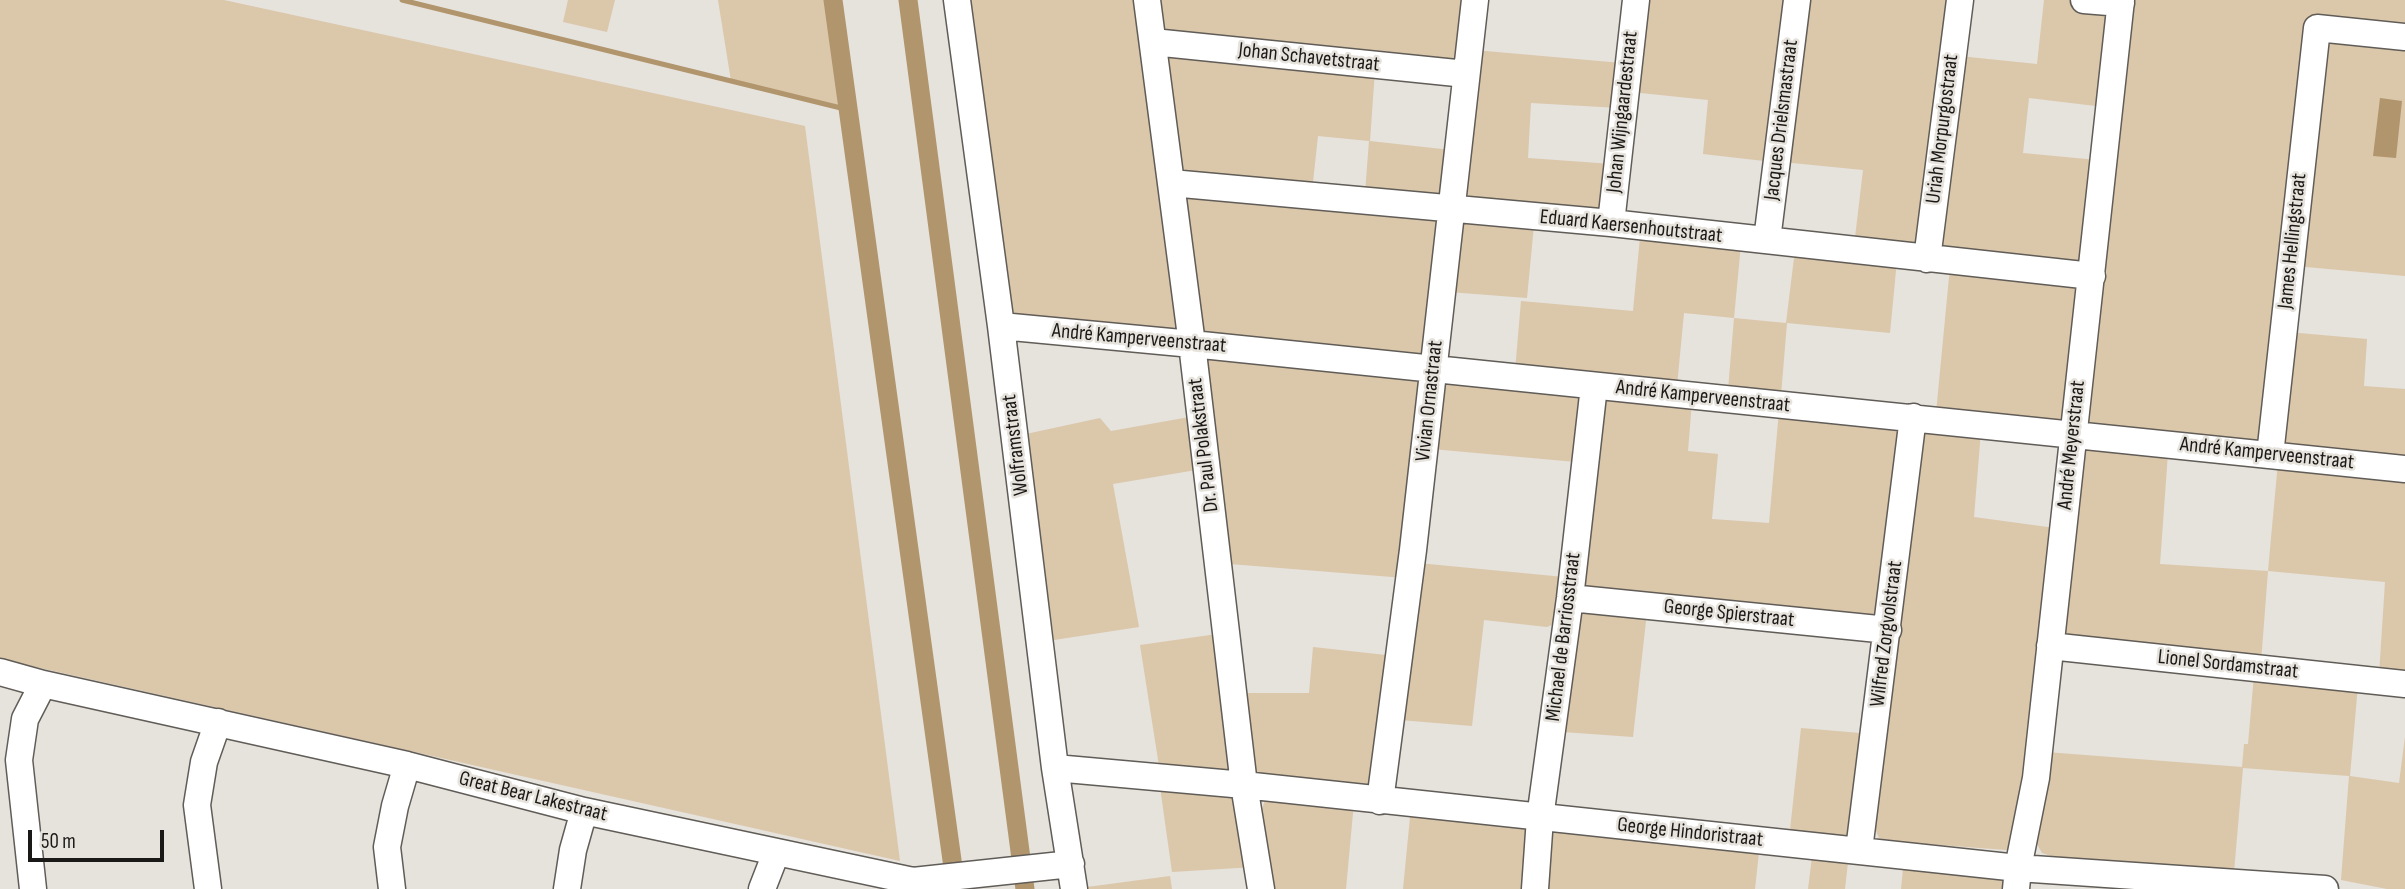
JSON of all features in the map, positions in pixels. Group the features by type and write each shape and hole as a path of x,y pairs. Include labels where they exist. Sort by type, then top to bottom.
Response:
{"street":[{"name":"Wolframstraat","path":"957,0 1001,327 1067,873"},
{"name":"Dr. Paul Polakstraat","path":"1147,0 1192,344 1244,785 1261,889"},
{"name":"Vivian Ornastraat","path":"1380,801 1413,550 1475,0"},
{"name":"Johan Wijngaardestraat","path":"1611,223 1636,0"},
{"name":"Jacques Drielsmastraat","path":"1767,240 1797,0"},
{"name":"Uriah Morpurgostraat","path":"1927,259 1960,0"},
{"path":"2084,0 2121,1"},
{"name":"André Meyerstraat","path":"2017,878 2036,778 2121,1"},
{"name":"James Hellingstraat","path":"2270,455 2317,27 2405,37"},
{"name":"Johan Schavetstraat","path":"1153,42 1466,74"},
{"name":"Eduard Kaersenhoutstraat","path":"1171,183 1451,211 1611,223 2092,276"},
{"name":"André Kamperveenstraat","path":"1001,327 2073,433 2405,469"},
{"name":"Michael de Barriosstraat","path":"1535,889 1540,818 1570,598 1594,386"},
{"name":"Wilfred Zorgvolstraat","path":"1859,850 1913,417"},
{"name":"George Spierstraat","path":"1570,598 1888,630"},
{"name":"Lionel Sordamstraat","path":"2050,646 2405,684"},
{"name":"Great Bear Lakestraat","path":"0,672 43,684 407,765 584,811 922,883 1067,873"},
{"path":"33,889 19,760 25,719 43,684"},
{"path":"208,889 197,806 204,762 218,722"},
{"path":"392,889 387,847 407,765"},
{"name":"George Hindoristraat","path":"1055,768 1244,785 1859,850 2017,878 2325,889"},
{"path":"567,889 573,850 584,811"},
{"path":"762,889 776,853"}],"shaded area":[{"path":"0,0 224,0 805,126 900,861 0,659"},
{"path":"568,0 615,0 607,32 563,22"},
{"path":"718,0 833,0 849,110 731,81"},
{"path":"966,0 1142,0 1180,322 1171,330 1013,317 1007,304"},
{"path":"1151,0 1468,0 1462,54 1448,67 1165,39"},
{"path":"1640,0 1791,0 1773,162 1703,154 1708,100 1631,92"},
{"path":"1801,0 1949,0 1920,249 1854,246 1863,170 1782,162"},
{"path":"2044,0 2115,0 2104,107 2029,98 2023,153 2097,160 2080,261 2070,266 1945,252 1940,245 1959,56 2037,64"},
{"path":"2128,0 2405,0 2405,33 2314,24 2266,447 2083,423"},
{"path":"2320,32 2405,41 2405,276 2295,266"},
{"path":"1474,50 1622,63 1619,108 1531,103 1528,158 1612,164 1608,211 1459,200"},
{"path":"1172,51 1375,70 1370,141 1451,150 1440,198 1365,193 1369,141 1318,136 1312,191 1180,173 1165,57"},
{"path":"2380,98 2402,101 2396,158 2373,156"},
{"path":"1192,194 1441,216 1430,362 1199,332 1184,200"},
{"path":"1464,222 1534,225 1527,298 1449,292 1457,228"},
{"path":"1640,237 1741,244 1734,318 1684,313 1677,386 1515,371 1521,301 1633,311"},
{"path":"1795,250 1897,260 1890,333 1787,323 1781,395 1728,390 1734,318 1786,323"},
{"path":"1950,267 2078,285 2065,418 2059,423 1936,413"},
{"path":"2288,332 2367,339 2364,386 2405,389 2405,461 2275,448"},
{"path":"1210,357 1423,380 1405,578 1230,564 1203,362"},
{"path":"1448,382 1576,391 1582,401 1576,462 1432,449 1442,386"},
{"path":"1609,397 1692,401 1688,451 1718,454 1712,519 1769,523 1779,411 1891,422 1903,433 1876,621 1585,592 1578,574 1602,402"},
{"path":"1195,416 1202,469 1113,484 1139,627 1054,640 1026,434 1100,418 1111,431"},
{"path":"1928,427 1981,431 1974,517 2055,528 2016,846 2006,850 1887,841 1879,838 1873,819 1920,434"},
{"path":"2088,444 2168,453 2160,564 2268,571 2261,662 2059,637 2076,461"},
{"path":"2278,462 2405,474 2405,677 2379,675 2385,582 2268,571"},
{"path":"1418,563 1564,577 1560,621 1547,627 1484,620 1472,726 1400,720"},
{"path":"1588,609 1647,612 1633,737 1563,732 1579,615"},
{"path":"1224,633 1233,772 1159,766 1140,645"},
{"path":"1313,647 1395,656 1376,785 1364,787 1262,776 1254,772 1244,693 1309,693"},
{"path":"2254,675 2358,685 2350,776 2399,783 2405,737 2405,889 2387,889 2341,880 2349,776 2243,768 2234,872 2063,860 2042,853 2037,844 2036,833 2046,752 2242,767 2244,744 2248,744"},
{"path":"1801,728 1872,734 1856,833 1846,836 1790,830"},
{"path":"1161,783 1236,788 1254,867 1172,872"},
{"path":"1265,799 1354,802 1346,889 1271,889 1261,814"},
{"path":"1411,807 1529,823 1532,889 1403,889"},
{"path":"1555,831 1760,843 1755,889 1543,889 1549,840"},
{"path":"1813,849 1849,853 1845,889 1808,889"},
{"path":"1904,859 1995,866 2016,889 1901,889"},
{"path":"1170,876 1172,889 1087,889 1087,887"}],"waterway":[{"path":"402,0 849,110"},
{"path":"833,0 956,889"},
{"path":"908,0 1025,889"}]}
